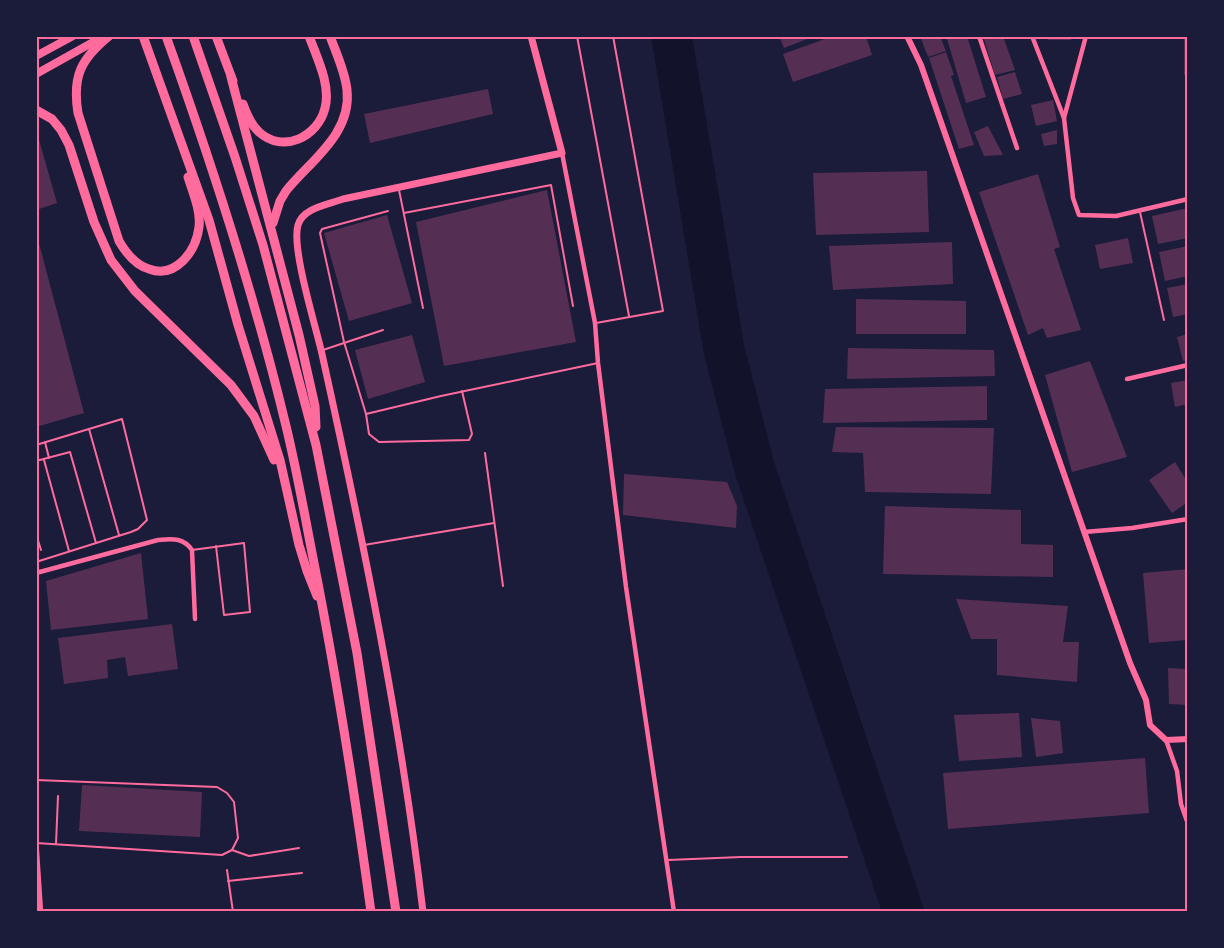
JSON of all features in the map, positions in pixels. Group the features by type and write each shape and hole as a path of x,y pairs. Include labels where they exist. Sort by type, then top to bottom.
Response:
{"highway":[{"path":"109,36 84,61 78,74 75,92 78,113 118,241 126,254 150,270 163,271 182,262 195,247 198,236 199,213 183,148"},
{"path":"143,36 209,220 238,325 280,460 306,571 323,609"},
{"path":"166,36 214,175 258,318 286,426 342,713 371,912"},
{"path":"193,36 263,245 316,445 357,653 396,912"},
{"path":"216,36 231,77 253,125 261,134 275,141 289,142 302,138 312,131 320,120 326,99 323,75 309,36"},
{"path":"273,229 275,214 286,191 334,138 345,113 347,90 330,36"},
{"path":"231,77 273,229 309,378 315,406 316,445"},
{"path":"36,110 52,119 65,137 101,239 123,277 152,309 231,385 254,416 272,455 291,512"}],"main road":[{"path":"36,56 73,36"},
{"path":"36,74 104,36"},
{"path":"423,912 385,650 364,545 299,257 297,227 308,212 343,199 562,153 531,36"}],"street":[{"path":"907,36 925,76 1130,663 1146,700 1150,725 1166,740 1177,771 1181,804 1188,824"},
{"path":"980,36 1017,148"},
{"path":"1032,36 1064,118 1072,198 1078,215 1116,216 1188,199"},
{"path":"1064,118 1086,36"},
{"path":"562,153 595,323 597,363 650,757 668,860 674,912"},
{"path":"1127,379 1188,365"},
{"path":"1084,532 1188,519"},
{"path":"36,573 158,540 178,539 188,544 192,550 195,619"},
{"path":"1166,740 1188,739"},
{"path":"36,837 41,912"}],"lane":[{"path":"577,36 629,317"},
{"path":"595,323 663,311 612,36"},
{"path":"404,213 551,185 573,306"},
{"path":"399,187 423,308"},
{"path":"1140,209 1164,320"},
{"path":"388,211 322,229 320,233 345,342 366,414 369,434 379,442 467,441 471,439 472,434 462,391"},
{"path":"321,351 383,330"},
{"path":"366,414 597,363"},
{"path":"36,444 122,419 147,519 138,529 36,562"},
{"path":"89,429 119,535"},
{"path":"45,442 49,458"},
{"path":"36,461 70,452 96,543"},
{"path":"485,453 503,586"},
{"path":"44,460 69,551"},
{"path":"364,545 495,523"},
{"path":"36,534 41,550"},
{"path":"192,550 216,546 244,543 250,612 224,615 216,546"},
{"path":"36,780 217,787 227,793 236,807 238,838 232,850 222,855 36,843"},
{"path":"56,844 58,796"},
{"path":"232,850 249,855 299,848"},
{"path":"668,860 847,857"},
{"path":"227,870 233,912"},
{"path":"228,881 302,873"}],"shaded area":[{"path":"651,36 692,36 744,345 774,462 925,912 882,912 735,474 704,354"}],"building":[{"path":"779,36 815,36 784,48"},
{"path":"833,36 866,36 872,55 793,82 783,54"},
{"path":"920,36 940,36 946,51 928,57"},
{"path":"967,36 986,97 966,103 947,39"},
{"path":"983,36 1003,36 1015,70 995,75"},
{"path":"1047,36 1072,36 1071,40 1048,40"},
{"path":"1184,36 1188,36 1188,75 1184,75"},
{"path":"946,52 954,75 951,76 974,145 959,149 929,58"},
{"path":"1015,72 1022,94 1003,99 997,77"},
{"path":"488,89 493,114 370,143 364,114"},
{"path":"1053,100 1057,121 1036,126 1031,105"},
{"path":"988,126 1003,155 984,156 974,132"},
{"path":"1057,130 1057,144 1044,146 1041,134"},
{"path":"36,136 38,136 57,203 36,210"},
{"path":"927,171 929,232 816,235 813,173"},
{"path":"1038,174 1060,247 1054,249 1081,330 1047,338 1043,328 1028,335 979,192"},
{"path":"547,190 576,342 444,366 416,222"},
{"path":"1188,208 1188,238 1158,244 1152,216"},
{"path":"387,215 412,303 349,321 324,233"},
{"path":"36,232 84,413 36,427"},
{"path":"1128,238 1133,263 1100,269 1095,245"},
{"path":"952,242 953,284 833,290 829,246"},
{"path":"1188,246 1188,276 1165,281 1159,252"},
{"path":"1188,284 1188,314 1173,317 1167,288"},
{"path":"856,299 966,301 966,334 856,334"},
{"path":"1188,334 1188,360 1183,361 1177,337"},
{"path":"412,335 425,382 368,399 355,350"},
{"path":"848,348 994,350 995,376 847,379"},
{"path":"1090,361 1127,457 1072,472 1045,375"},
{"path":"1188,380 1188,404 1175,407 1171,383"},
{"path":"987,386 987,420 823,423 825,389"},
{"path":"836,427 994,428 991,494 865,492 863,453 832,452"},
{"path":"1175,462 1188,483 1188,502 1172,513 1149,480"},
{"path":"624,474 727,482 737,506 736,528 623,515"},
{"path":"885,506 1021,510 1021,544 1053,545 1053,577 883,574"},
{"path":"141,553 148,619 51,630 46,581"},
{"path":"1188,569 1188,640 1149,643 1143,573"},
{"path":"956,599 1068,606 1063,642 1079,642 1077,682 997,675 997,639 971,639"},
{"path":"172,624 178,669 128,676 125,657 107,660 108,678 64,684 58,638"},
{"path":"1168,668 1188,669 1188,705 1169,704"},
{"path":"1019,713 1022,757 959,761 954,715"},
{"path":"1031,718 1060,721 1063,753 1036,757"},
{"path":"1145,758 1149,813 948,829 943,773"},
{"path":"82,785 202,792 200,837 79,831"}]}
